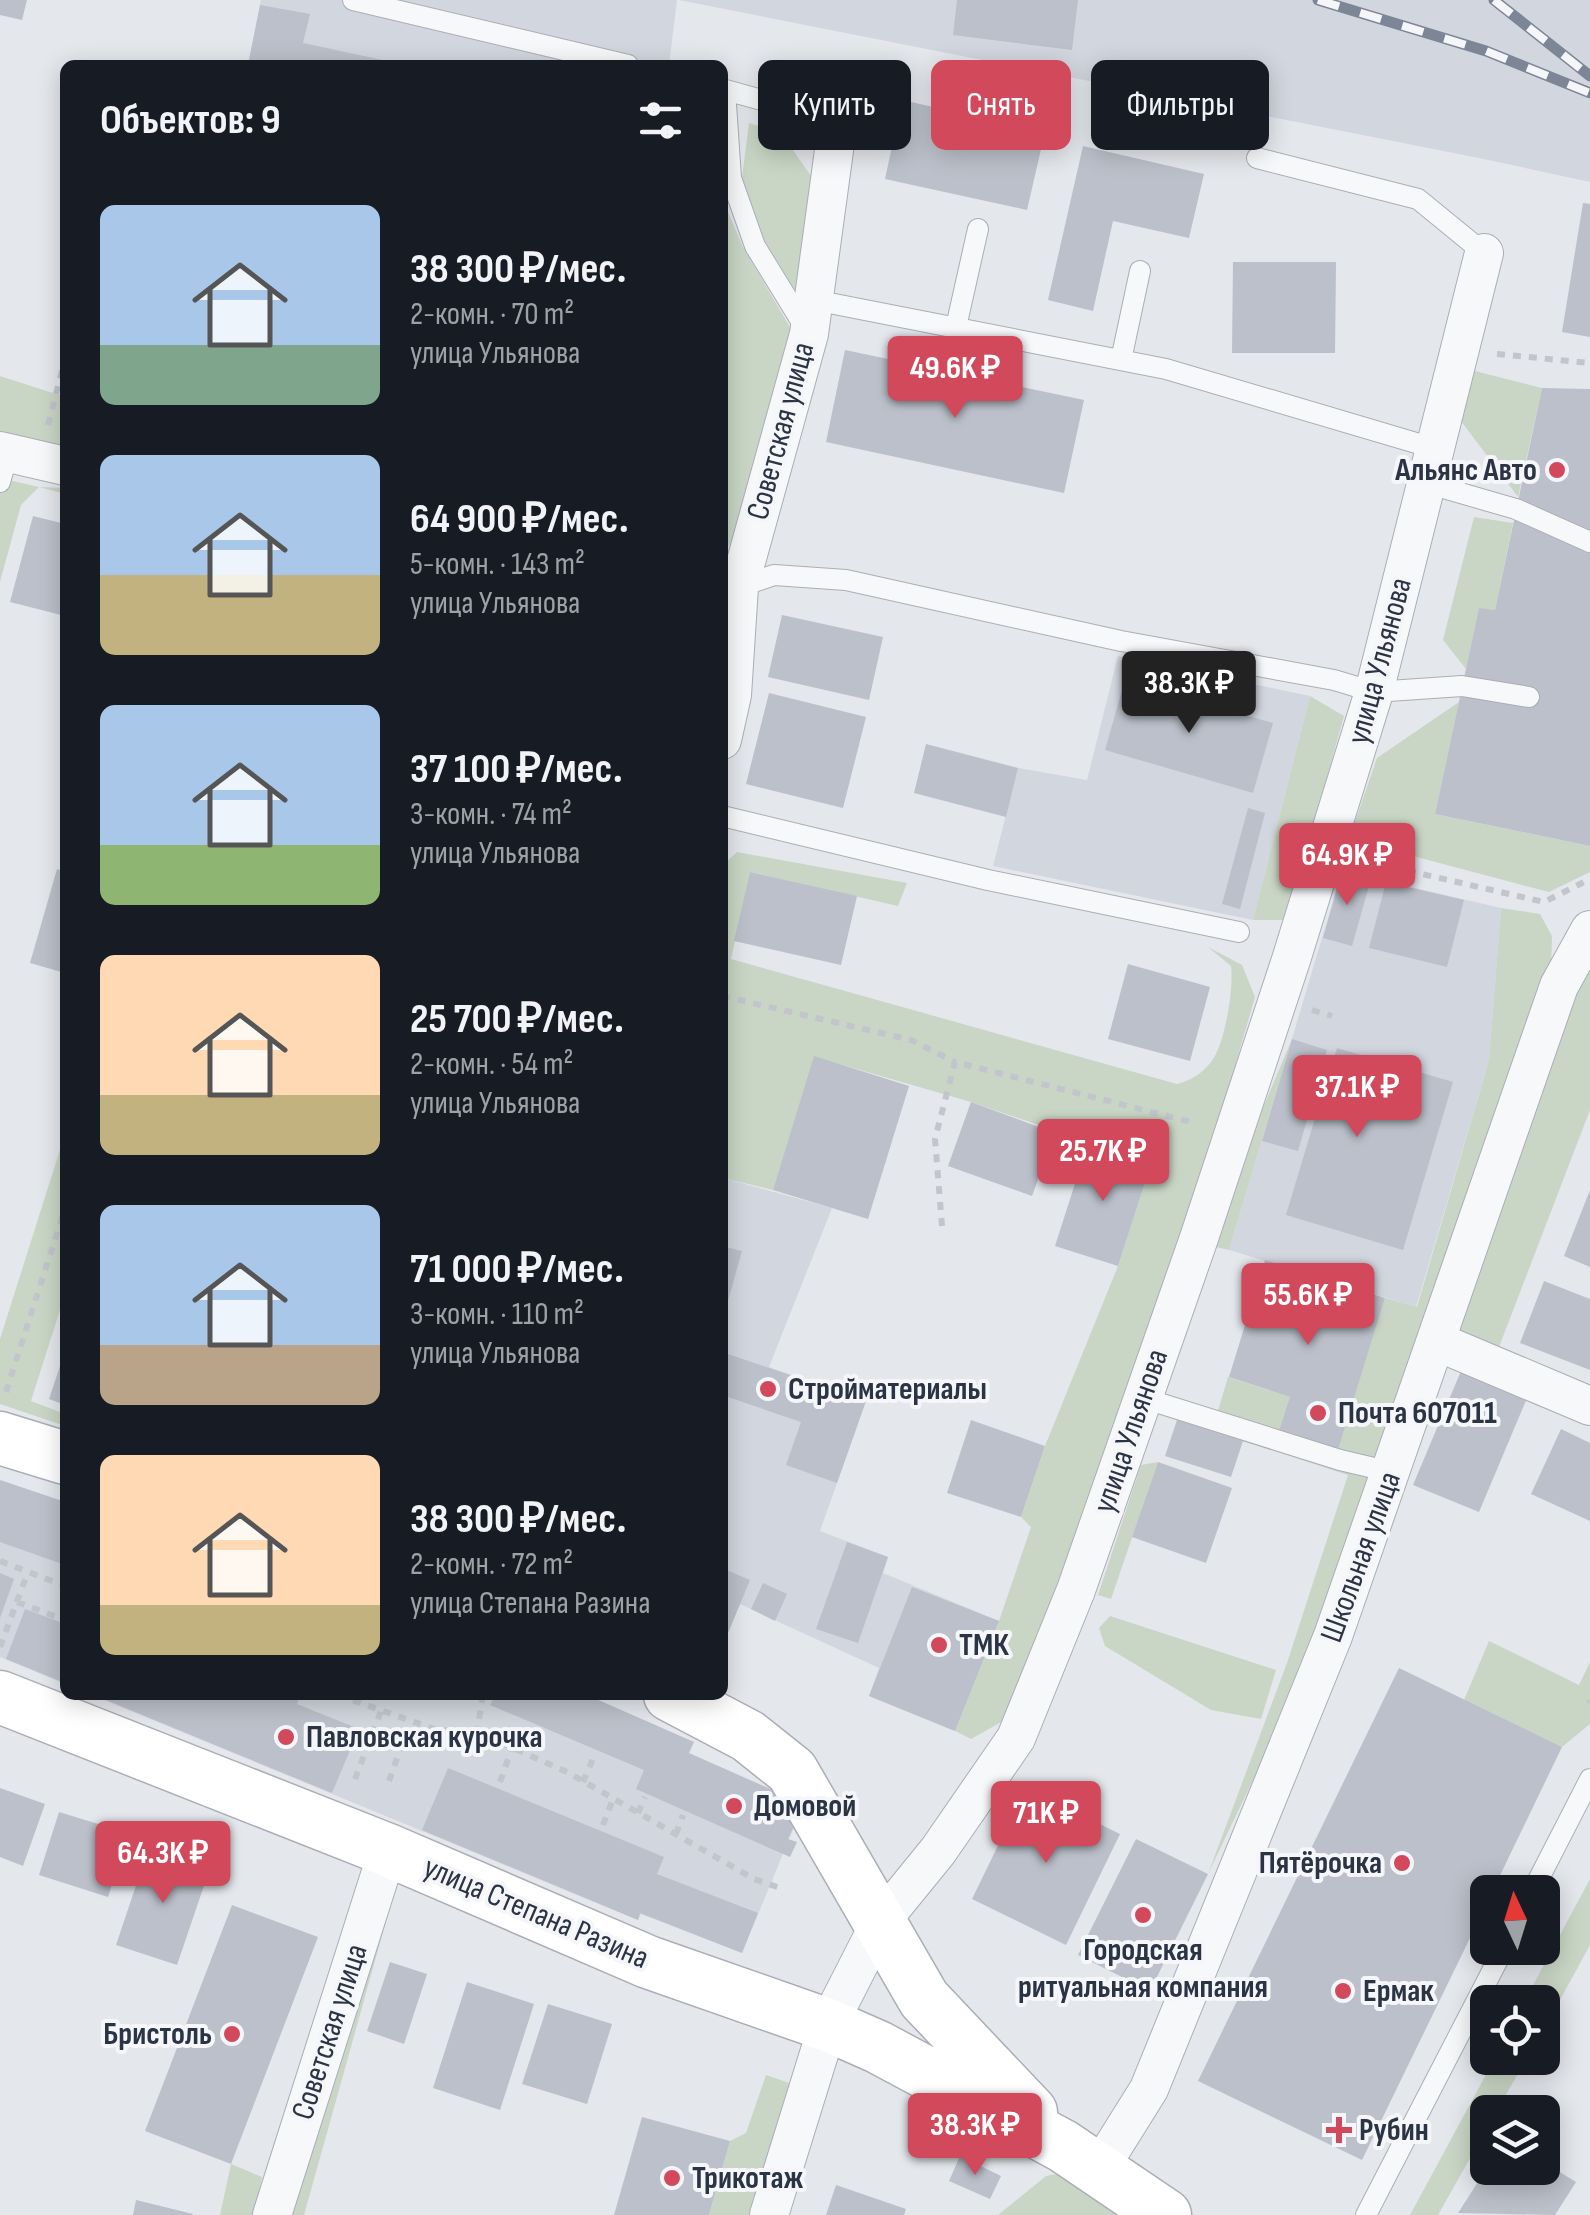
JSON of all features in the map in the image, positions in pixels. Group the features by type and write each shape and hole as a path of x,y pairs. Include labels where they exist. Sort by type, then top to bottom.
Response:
{"main road":[{"path":"3,1415 60,1455"},
{"name":"улица Степана Разина","path":"0,1697 388,1850 648,1962 828,2025 897,2056 1081,2158 1165,2215"},
{"name":"улица Степана Разина","path":"680,1700 748,1736 792,1771 924,1998 1081,2158"}],"street":[{"name":"Советская улица","path":"728,713 732,695 730,585 812,317 834,150"},
{"name":"улица Ульянова","path":"770,2215 828,2025 881,1921 938,1850 1016,1738 1076,1590 1199,1238 1374,692 1484,253"},
{"name":"Школьная улица","path":"1081,2158 1150,2089 1333,1636 1560,986 1590,930"},
{"path":"1438,1342 1590,1406"},
{"name":"Советская улица","path":"272,2215 388,1850"}],"lane":[{"path":"353,0 607,60"},
{"path":"728,91 758,99"},
{"path":"728,140 731,178 755,246 812,317 956,327 1166,369 1430,466 1590,542"},
{"path":"1258,158 1418,199 1484,253"},
{"path":"956,327 978,229"},
{"path":"1122,360 1140,271"},
{"path":"730,585 774,575 846,580 1121,641 1334,680 1374,692 1462,686 1529,697"},
{"path":"728,817 988,880 1239,932"},
{"path":"1143,1398 1390,1472"},
{"path":"1541,1875 1590,1779"},
{"path":"1366,2215 1495,1965"}],"path":[{"path":"1458,350 1590,363"},
{"path":"22,462 60,371"},
{"path":"1324,852 1544,902 1590,879"},
{"path":"728,997 912,1040 955,1062 1195,1124"},
{"path":"942,1226 934,1139 955,1062"},
{"path":"3,1415 60,1225"},
{"path":"0,1560 60,1584"},
{"path":"0,1647 28,1572"},
{"path":"17,1602 60,1618"},
{"path":"351,1700 438,1730 477,1732 583,1782 754,1879 782,1889"},
{"path":"477,1732 482,1700"},
{"path":"354,1780 381,1711"},
{"path":"389,1781 410,1721"},
{"path":"500,1782 512,1748"},
{"path":"583,1782 595,1754"},
{"path":"638,1813 646,1797"},
{"path":"604,1825 613,1799"},
{"path":"676,1834 683,1815"}],"shaded area":[{"path":"261,0 677,0 670,60 249,60"},
{"path":"679,0 1590,0 1590,182 1269,117 1269,60 1091,60 1091,81 1071,77 1071,60 983,60"},
{"path":"1118,656 1310,696 1253,920 993,866 1018,768 1087,780"},
{"path":"1342,871 1501,908 1489,1060 1416,1307 1229,1250"},
{"path":"728,1179 832,1208 769,1367 866,1401 820,1531 888,1557 883,1573 999,1621 955,1731 869,1696 879,1668 740,1604 728,1633"},
{"path":"0,1480 60,1500 60,1682 0,1657"},
{"path":"104,1700 596,1700 689,1754 786,1796 797,1820 742,1953 641,1914 638,1920"}],"green space":[{"path":"749,123 758,126 758,150 793,150 818,186 798,295 764,240 742,177"},
{"path":"728,212 743,247 794,334 755,486 728,546"},
{"path":"1471,370 1542,388 1518,497 1458,417"},
{"path":"0,376 60,395 60,446 0,431"},
{"path":"0,478 39,487 21,505 0,582"},
{"path":"1474,517 1513,523 1495,610 1479,609 1466,669 1443,640"},
{"path":"1310,696 1344,716 1287,920 1253,920"},
{"path":"1459,702 1435,814 1590,846 1590,872 1549,892 1349,839 1377,758"},
{"path":"737,852 907,883 898,906 750,872 731,959 1177,1084 1196,1076 1211,1062 1224,1030 1231,966 1208,947 1242,965 1255,997 1213,1142 1085,1515 1003,1721 971,1739 955,1731 1031,1527 1021,1517 1045,1446 1118,1266 1150,1163 971,1102 815,1057 773,1190 728,1179 728,860"},
{"path":"1501,908 1540,914 1552,936 1551,972 1306,1669 1208,1874 1287,1663 1348,1475 1212,1431 1228,1377 1290,1397 1338,1449 1385,1298 1417,1307 1489,1060"},
{"path":"1590,950 1590,1110 1499,1347 1455,1338"},
{"path":"1292,1039 1229,1250 1216,1247 1257,1122"},
{"path":"60,1150 60,1310 31,1401 60,1412 60,1424 0,1404 0,1339"},
{"path":"1158,1462 1111,1599 1098,1595 1141,1465"},
{"path":"1110,1616 1276,1670 1261,1719 1211,1710 1105,1646 1099,1628"},
{"path":"1489,1641 1579,1685 1590,1662 1590,1724 1562,1747 1464,1700"},
{"path":"1590,1879 1590,1945 1560,2000 1560,1985 1533,1985 1544,1965 1560,1965 1560,1935"},
{"path":"377,1913 387,1918 304,2215 283,2215"},
{"path":"766,2075 792,2084 752,2215 709,2215 730,2141 746,2133"},
{"path":"1486,2075 1517,2075 1506,2095 1475,2095"},
{"path":"1470,2104 1470,2158 1438,2215 1410,2215"},
{"path":"231,2164 262,2177 254,2215 220,2215"},
{"path":"1061,2173 1131,2215 998,2215 1046,2176"}],"building":[{"path":"0,0 27,0 22,20 0,15"},
{"path":"957,0 1078,0 1072,50 953,35"},
{"path":"260,5 310,14 303,43 383,60 249,60"},
{"path":"911,102 931,106 931,150 1041,150 1027,210 885,179 891,150 911,150"},
{"path":"1083,146 1204,174 1189,238 1113,221 1093,311 1048,300"},
{"path":"1583,203 1590,204 1590,337 1562,332"},
{"path":"1233,262 1336,262 1335,353 1232,353"},
{"path":"845,350 1084,400 1064,493 826,442"},
{"name":"Альянс Авто","path":"1542,388 1590,389 1590,846 1435,814 1479,608 1495,610"},
{"path":"33,516 60,523 60,615 10,602"},
{"path":"782,615 883,637 869,700 768,677"},
{"path":"1125,680 1273,723 1253,793 1105,750"},
{"path":"769,693 866,717 843,808 746,784"},
{"path":"926,744 1018,768 1006,817 914,793"},
{"path":"1248,808 1265,813 1240,909 1222,904"},
{"path":"57,869 60,972 30,963"},
{"path":"1342,871 1371,879 1352,946 1323,938"},
{"path":"750,872 857,896 841,965 734,941"},
{"path":"1386,882 1464,900 1447,967 1369,948"},
{"path":"1128,964 1210,987 1190,1061 1108,1039"},
{"path":"1292,1039 1327,1050 1320,1074 1328,1076 1337,1048 1453,1082 1403,1250 1286,1215 1316,1115 1309,1113 1298,1151 1262,1141"},
{"path":"814,1056 909,1086 868,1219 773,1190"},
{"path":"971,1102 1055,1133 1032,1196 948,1166"},
{"path":"1088,1143 1151,1163 1118,1266 1055,1246"},
{"path":"1590,1190 1590,1267 1564,1256"},
{"path":"728,1248 742,1251 728,1301"},
{"path":"1265,1260 1385,1298 1338,1450 1279,1431 1290,1397 1229,1377"},
{"path":"1544,1281 1590,1299 1590,1370 1520,1343"},
{"path":"728,1354 866,1401 837,1483 786,1465 801,1422 728,1397"},
{"path":"60,1366 60,1403 49,1399"},
{"path":"1461,1371 1527,1398 1479,1512 1413,1485"},
{"path":"971,1420 1045,1446 1021,1517 947,1493"},
{"path":"1177,1420 1243,1441 1231,1477 1165,1456"},
{"path":"1561,1429 1590,1443 1590,1521 1531,1494"},
{"path":"1158,1462 1232,1488 1206,1563 1132,1537"},
{"path":"0,1480 60,1500 60,1563 0,1542"},
{"path":"847,1542 888,1557 858,1643 816,1629"},
{"path":"728,1571 750,1580 728,1633"},
{"path":"0,1573 14,1579 0,1618"},
{"path":"763,1583 787,1594 775,1621 751,1609"},
{"name":"ТМК","path":"912,1587 999,1621 955,1731 869,1696"},
{"path":"25,1609 60,1622 60,1681 6,1659"},
{"name":"Ермак","path":"1399,1668 1562,1747 1500,1875 1470,1875 1470,1938 1362,2160 1198,2081"},
{"name":"Павловская курочка","path":"106,1700 298,1700 297,1704 359,1729 332,1793"},
{"path":"492,1700 598,1700 694,1742 689,1753 786,1796 797,1820 788,1839 797,1842 790,1857 636,1789 644,1770 490,1705"},
{"path":"448,1768 664,1857 657,1874 758,1913 742,1953 640,1913 638,1920 422,1830"},
{"path":"0,1788 45,1804 23,1866 0,1857"},
{"path":"1026,1788 1120,1834 1066,1945 972,1899"},
{"path":"59,1812 128,1833 108,1897 39,1875"},
{"name":"Городская ритуальная компания","path":"1136,1839 1208,1874 1150,1991 1078,1955"},
{"path":"149,1847 210,1868 177,1965 116,1945"},
{"name":"Бристоль","path":"232,1905 318,1937 231,2164 145,2131"},
{"path":"390,1962 427,1974 404,2044 367,2031"},
{"path":"467,1982 534,2004 500,2110 433,2088"},
{"path":"548,2004 612,2024 587,2104 522,2084"},
{"name":"Трикотаж","path":"642,2117 730,2141 709,2215 614,2215"},
{"path":"960,2156 1001,2176 990,2199 949,2181"},
{"path":"1560,2172 1576,2182 1555,2215 1458,2213 1476,2185 1560,2185"},
{"path":"836,2185 906,2209 904,2215 826,2215"},
{"path":"136,2200 193,2214 133,2215"}],"railway":[{"path":"1318,0 1486,51 1590,93"},
{"path":"1494,0 1590,76"}],"place":[{"name":"Альянс Авто","path":"1557,470"},
{"name":"Стройматериалы","path":"768,1389"},
{"name":"Почта 607011","path":"1318,1413"},
{"name":"ТМК","path":"939,1645"},
{"name":"Павловская курочка","path":"286,1737"},
{"name":"Домовой","path":"734,1806"},
{"name":"Пятёрочка","path":"1402,1863"},
{"name":"Городская ритуальная компания","path":"1143,1915"},
{"name":"Ермак","path":"1343,1991"},
{"name":"Бристоль","path":"232,2034"},
{"name":"Рубин","path":"1339,2130"},
{"name":"Трикотаж","path":"672,2178"}]}
